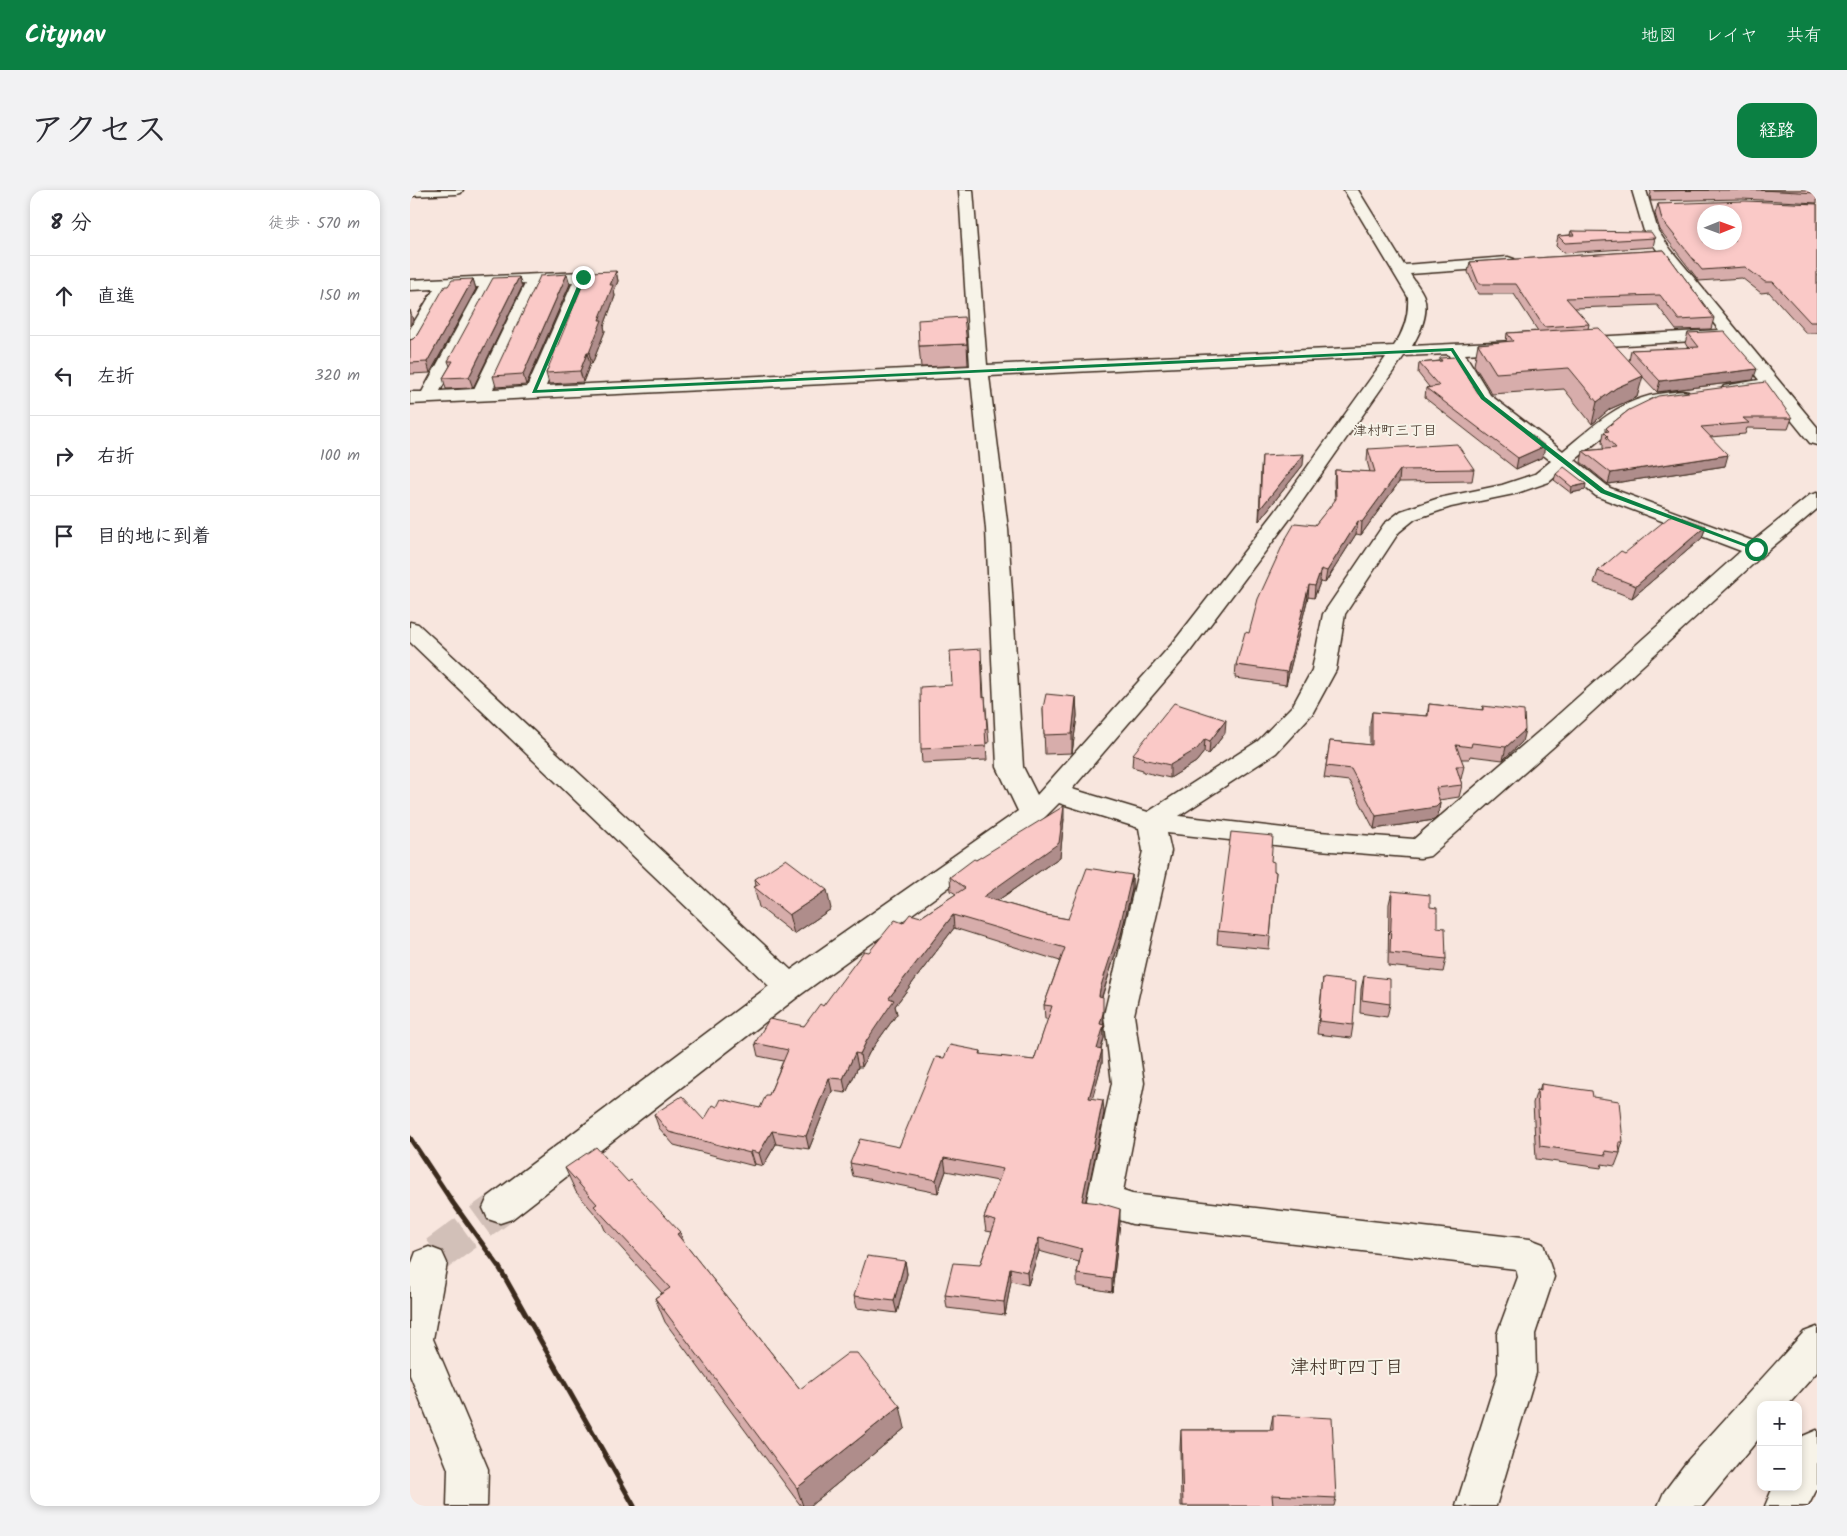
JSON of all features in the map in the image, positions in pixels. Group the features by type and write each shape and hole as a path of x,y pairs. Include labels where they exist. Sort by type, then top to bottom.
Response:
{"street":[{"path":"410,192 456,190"},
{"path":"966,190 979,371 997,530 1010,767 1033,814"},
{"path":"500,1208 789,987 1033,814 1054,793 1180,650 1282,516 1400,352 1410,335 1417,312 1416,298 1351,190"},
{"path":"1639,190 1658,253 1733,334 1817,439"},
{"path":"1643,208 1663,207"},
{"path":"1399,270 1521,261"},
{"path":"410,285 583,277 534,392"},
{"path":"482,394 536,279"},
{"path":"428,397 490,282"},
{"path":"410,344 445,284"},
{"path":"1561,344 1733,334"},
{"path":"1600,342 1613,356"},
{"path":"410,398 1531,345"},
{"path":"1453,350 1483,398 1603,492 1756,549"},
{"path":"1151,822 1268,747 1303,709 1324,670 1334,614 1391,528 1408,515 1446,502 1507,490 1542,478 1564,462 1644,393 1758,387 1771,381"},
{"path":"1054,793 1151,822 1319,841 1420,848 1559,728 1756,549 1817,499"},
{"path":"410,629 789,987"},
{"path":"1151,822 1157,851 1119,1016 1128,1083 1104,1200 1132,1209 1530,1255 1536,1277 1516,1334 1516,1373 1476,1506"},
{"path":"425,1261 414,1339 468,1469 467,1506"},
{"path":"1766,1401 1817,1344"},
{"path":"1678,1506 1702,1474 1757,1412"},
{"path":"1802,1476 1817,1450"},
{"path":"1785,1506 1794,1491"}],"building":[{"path":"1653,190 1709,190 1654,191"},
{"path":"1761,190 1817,190 1817,193"},
{"path":"1745,201 1817,204 1817,322 1810,322 1773,282 1765,282 1745,267 1702,270 1662,220 1658,204"},
{"path":"1571,231 1651,232 1655,238 1565,243 1558,236 1574,235"},
{"path":"1664,250 1714,318 1679,320 1660,295 1566,298 1589,324 1544,327 1516,284 1479,284 1470,262"},
{"path":"616,271 610,285 613,285 599,320 602,320 580,371 546,373 588,272"},
{"path":"567,274 523,374 493,376 540,276"},
{"path":"519,277 469,377 443,378 453,361 448,361 493,278"},
{"path":"473,279 427,362 410,363 410,340 417,335 445,286 448,286 452,280"},
{"path":"964,317 967,344 919,346 918,320"},
{"path":"1599,328 1643,376 1616,388 1597,402 1569,368 1496,373 1478,344 1513,341 1507,333"},
{"path":"1724,331 1757,369 1660,381 1631,350 1699,347 1688,333"},
{"path":"1455,357 1478,393 1545,446 1518,458 1426,388 1439,386 1419,363 1442,361 1440,358"},
{"path":"1766,382 1792,418 1743,418 1749,423 1701,427 1728,455 1611,473 1583,451 1616,448 1606,437 1608,436 1604,432 1609,431 1606,428 1629,410 1658,396"},
{"path":"1457,444 1474,469 1400,470 1362,522 1358,521 1327,571 1321,569 1315,586 1309,585 1287,672 1236,665 1245,632 1249,633 1258,599 1285,540 1295,523 1315,525 1336,499 1335,470 1375,472 1368,449"},
{"path":"1304,454 1260,509 1262,456"},
{"path":"1564,467 1586,484 1572,487 1556,474"},
{"path":"1673,514 1706,526 1636,586 1598,571 1621,551 1625,553"},
{"path":"981,649 983,698 985,697 987,729 985,729 986,746 921,749 920,687 952,685 950,651"},
{"path":"1046,694 1076,697 1072,734 1044,735 1043,708"},
{"path":"1174,703 1226,720 1210,741 1205,739 1197,749 1170,765 1143,759 1133,754"},
{"path":"1429,704 1483,710 1483,706 1524,711 1525,730 1506,747 1472,743 1471,747 1456,745 1464,766 1456,766 1462,785 1436,788 1440,803 1436,807 1376,816 1351,769 1326,766 1330,741 1372,745 1372,712 1428,716"},
{"path":"1064,806 1059,843 983,897 1046,915 1068,919 1087,868 1132,875 1119,930 1100,989 1099,996 1103,997 1103,1013 1100,1024 1104,1025 1097,1049 1102,1050 1089,1098 1103,1100 1082,1201 1100,1203 1120,1209 1112,1279 1077,1274 1082,1249 1039,1238 1027,1272 1010,1268 1004,1302 945,1295 953,1263 980,1265 996,1221 984,1218 1003,1169 944,1158 936,1180 850,1163 860,1139 899,1147 936,1057 944,1058 950,1045 981,1051 980,1054 1034,1060 1052,1006 1044,1005 1065,948 953,915 889,998 894,1000 867,1040 860,1054 855,1053 843,1079 829,1078 806,1136 772,1131 759,1153 751,1151 750,1153 669,1132 654,1114 682,1096 704,1120 713,1105 717,1107 721,1099 760,1108 766,1095 769,1095 788,1050 755,1043 769,1019 804,1026 820,1004 823,1006 864,951 869,952 895,920 903,923 910,914 921,917 965,888 950,877 974,859 976,860"},
{"path":"1231,832 1273,836 1271,861 1274,862 1274,871 1276,872 1270,936 1218,931"},
{"path":"786,859 827,890 789,915 754,887 760,884 755,879"},
{"path":"1392,891 1430,895 1430,907 1437,908 1437,927 1445,928 1446,959 1390,953"},
{"path":"1364,976 1390,979 1390,1004 1362,1000"},
{"path":"1323,978 1356,982 1353,1025 1319,1021"},
{"path":"1541,1084 1592,1091 1593,1097 1619,1101 1623,1142 1619,1142 1620,1153 1605,1151 1606,1155 1540,1146 1537,1090 1541,1091"},
{"path":"596,1147 628,1182 631,1180 680,1232 677,1234 800,1389 848,1353 857,1353 900,1406 797,1488 655,1298 670,1288 594,1206 597,1204 565,1168"},
{"path":"867,1256 905,1261 894,1301 854,1296"},
{"path":"1273,1415 1332,1418 1336,1498 1272,1495 1273,1506 1183,1506 1181,1430 1273,1430"}],"tunnel":[{"path":"437,1254 500,1208"}],"railway":[{"path":"410,1138 453,1203 499,1267 634,1506"}],"district":[{"name":"津村町三丁目","path":"1395,431"},
{"name":"津村町四丁目","path":"1347,1368"}],"route":[{"path":"583,277 534,392 1453,350 1483,398 1603,492 1756,549"}]}
